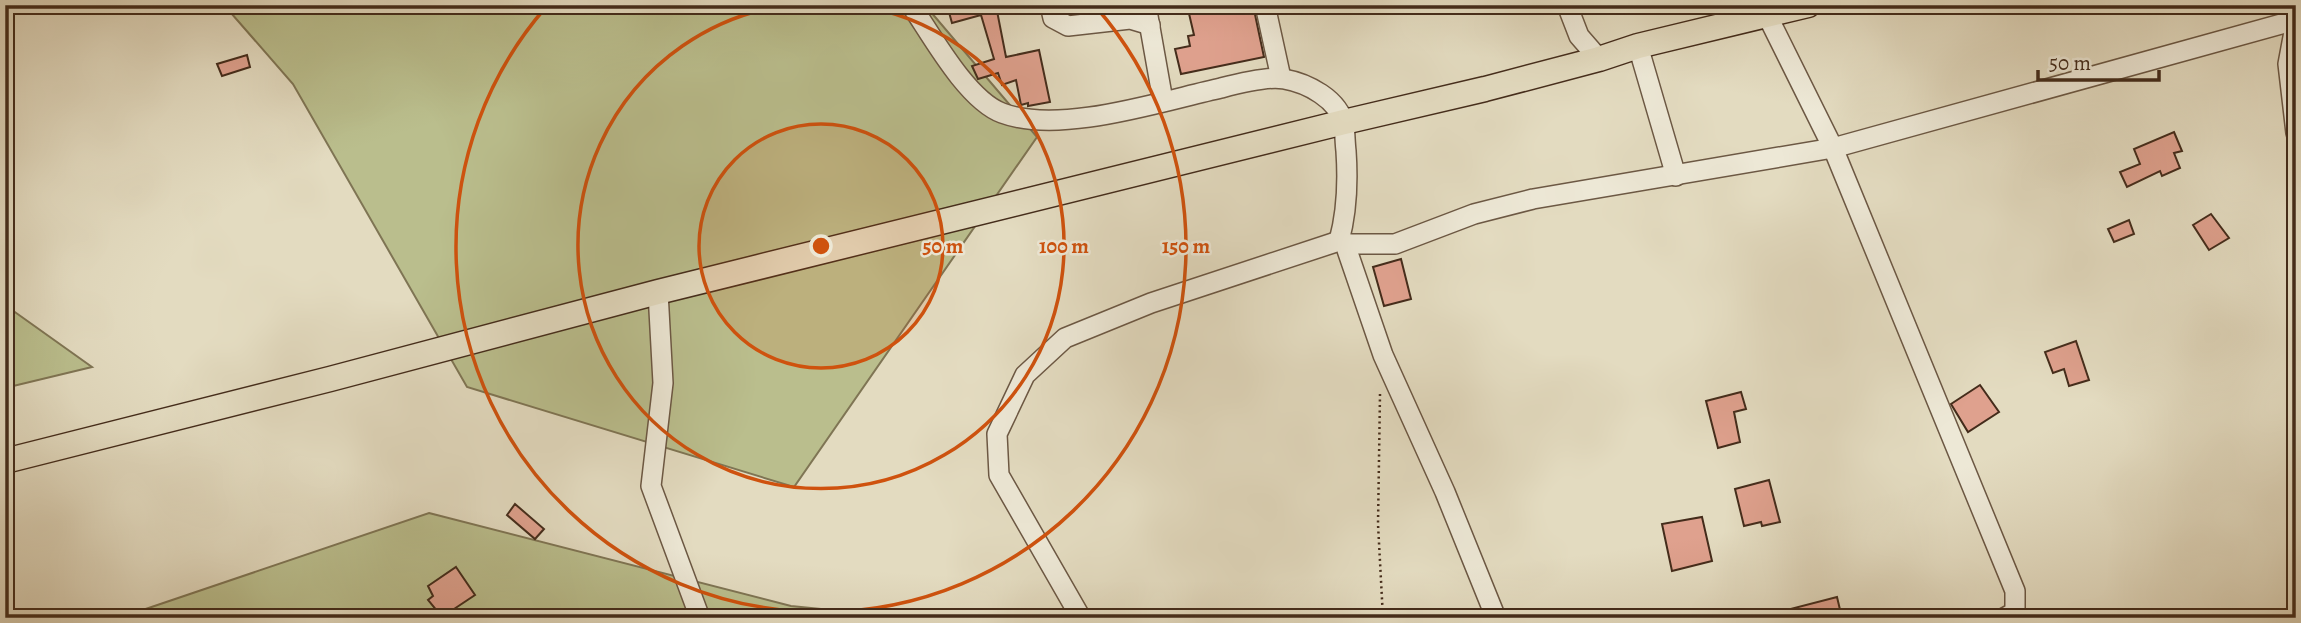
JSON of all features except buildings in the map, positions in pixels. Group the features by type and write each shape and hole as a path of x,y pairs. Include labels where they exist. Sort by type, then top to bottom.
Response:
{"main road":[{"path":"5,461 658,292 1485,89 1638,46 1808,5"}],"street":[{"path":"911,5 960,77 984,103 1000,113 1023,119 1055,120 1125,111 1233,85 1281,78 1309,88 1329,100 1343,122 1347,172 1344,243 1383,355 1445,492 1496,618"},
{"path":"1051,5 1053,18 1068,26 1130,19 1150,25"},
{"path":"1146,5 1163,101"},
{"path":"1265,5 1281,78"},
{"path":"1567,5 1579,36 1599,59"},
{"path":"1767,15 1833,148 2015,592 2015,612 2004,618"},
{"path":"1081,618 999,475 997,434 1025,375 1065,338 1151,303 1344,243 1395,244 1474,214 1533,199 1833,148 2296,21 2288,64 2296,133"},
{"path":"1638,46 1676,176"},
{"path":"658,292 663,383 651,486 699,618"}],"path":[{"path":"1380,394 1378,524 1383,618"}],"green space":[{"path":"224,5 925,5 1037,137 794,487 467,387 293,84"},
{"path":"5,305 92,367 5,388"},
{"path":"429,513 791,606 911,618 119,618"}]}
